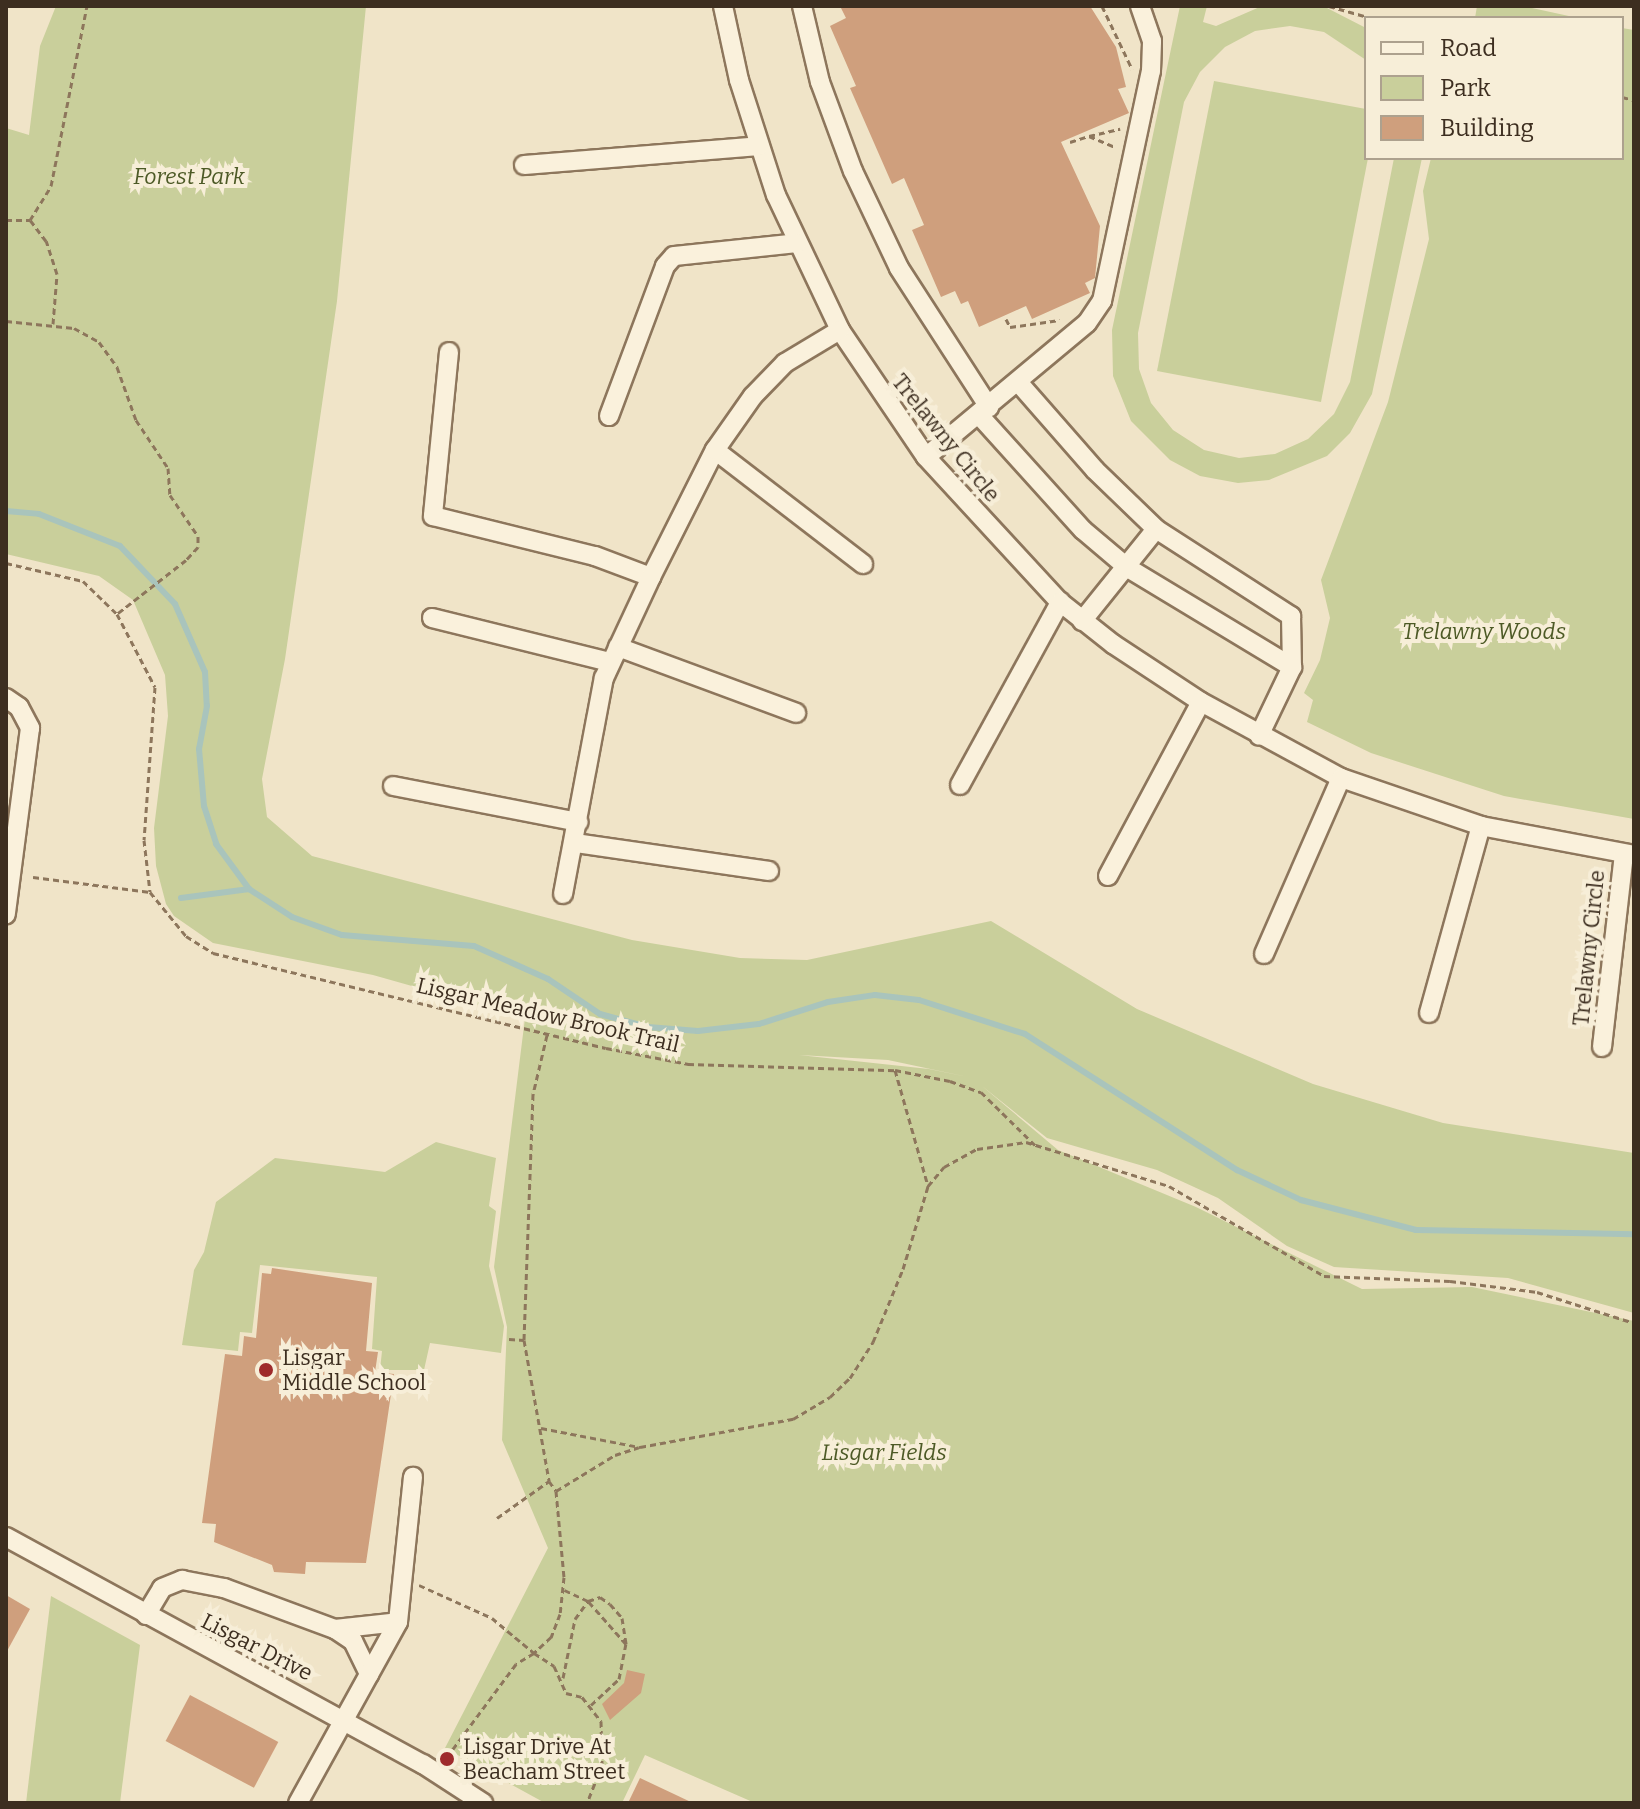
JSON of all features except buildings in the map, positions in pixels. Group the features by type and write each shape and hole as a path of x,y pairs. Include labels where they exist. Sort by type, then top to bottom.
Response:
{"street":[{"name":"Trelawny Circle","path":"723,6 759,146 797,243 840,330 880,396 926,457 1060,602 1082,621 1201,702 1341,778 1481,826 1629,854 1602,1047"},
{"path":"802,6 820,82 853,171 899,268 984,411 1083,530 1128,568 1292,667"},
{"path":"926,457 1018,382 1092,315 1102,301 1153,55 1140,6"},
{"path":"524,165 759,146"},
{"path":"609,416 665,266 674,256 797,243"},
{"path":"563,894 614,654 651,577 715,450 766,381 794,356 840,330"},
{"path":"449,352 433,516 595,556 651,577"},
{"path":"1018,382 1095,470 1156,529 1291,616 1292,667 1259,736"},
{"path":"715,450 863,564"},
{"path":"1082,621 1128,568 1156,529"},
{"path":"960,785 1060,602"},
{"path":"432,618 614,654 796,713"},
{"path":"6,698 19,707 30,728 6,914"},
{"path":"1108,876 1201,702"},
{"path":"1264,954 1341,778"},
{"path":"393,786 579,822"},
{"path":"1429,1013 1481,826"},
{"path":"575,843 769,871"},
{"path":"298,1803 398,1622 413,1477"},
{"name":"Lisgar Drive","path":"6,1537 343,1720 483,1803"},
{"path":"146,1615 162,1588 182,1580 224,1588 335,1629 353,1641 369,1674"},
{"path":"335,1629 398,1622"}],"path":[{"path":"30,220 51,186 87,6"},
{"path":"1102,6 1134,73 1131,81"},
{"path":"1329,6 1364,16"},
{"path":"1070,142 1141,121"},
{"path":"1089,136 1133,160"},
{"path":"6,220 30,220"},
{"path":"30,220 46,241 57,274 53,324"},
{"path":"1006,319 1010,327 1092,315"},
{"path":"6,321 74,328 99,342 117,367 136,420 168,468 170,495 198,536 198,547 186,560 117,614"},
{"path":"6,563 83,581 117,614 155,687 144,840 150,892 33,877"},
{"name":"Lisgar Meadow Brook Trail","path":"150,892 186,936 213,953 547,1035 688,1064 895,1070 981,1092 1035,1145 1169,1186 1324,1276 1450,1281 1537,1292 1634,1323"},
{"path":"450,1753 516,1664 551,1637 563,1589 556,1491 549,1481 541,1428 529,1391 524,1340 533,1094 547,1035"},
{"path":"895,1070 928,1186"},
{"path":"556,1491 615,1455 640,1447 763,1427 793,1419 830,1397 850,1378 873,1342 903,1269 928,1186 944,1167 977,1149 1035,1145"},
{"path":"509,1339 524,1340"},
{"path":"541,1428 640,1447"},
{"path":"497,1518 549,1481"},
{"path":"402,1584 430,1586 492,1618 563,1678"},
{"path":"563,1589 588,1601 626,1644"},
{"path":"587,1803 604,1741 591,1705 566,1693 563,1678 575,1619 588,1601 600,1597 622,1618 626,1644 619,1679 591,1705"}],"green space":[{"name":"Lisgar Fields","path":"56,6 366,6 337,301 285,659 262,779 267,817 312,856 632,940 740,958 807,960 991,921 1137,1009 1313,1084 1443,1123 1634,1153 1634,1313 1508,1278 1334,1267 1287,1246 1218,1198 1157,1170 1047,1138 982,1086 1058,1150 1196,1207 1362,1289 1472,1287 1634,1321 1634,1803 755,1803 645,1755 622,1803 545,1803 445,1748 548,1548 502,1440 507,1327 494,1267 525,1018 373,975 213,943 174,916 166,904 156,866 154,828 168,716 165,675 133,600 99,576 6,554 6,128 29,135 40,46","holes":["799,1055 888,1060 968,1077 929,1069"]},
{"path":"1180,6 1207,6 1203,22 1216,26 1262,6 1308,6 1327,8 1364,27 1364,59 1324,32 1290,26 1255,31 1225,47 1200,72 1184,102 1138,333 1139,369 1151,403 1173,430 1204,450 1239,458 1275,454 1308,439 1334,414 1350,382 1394,160 1422,160 1372,394 1350,433 1327,456 1269,480 1238,483 1200,476 1170,460 1131,421 1113,376 1112,330"},
{"path":"1477,6 1523,6 1569,16 1475,16"},
{"name":"Trelawny Woods","path":"1624,28 1634,30 1634,819 1504,796 1371,753 1307,722 1313,700 1304,693 1320,660 1330,618 1321,580 1388,402 1429,239 1423,191 1431,160 1624,160"},
{"path":"1214,81 1364,109 1364,160 1368,160 1321,402 1157,371"},
{"path":"436,1142 496,1158 489,1206 496,1211 489,1266 504,1326 501,1353 430,1343 424,1370 380,1370 382,1351 372,1349 377,1277 260,1265 252,1333 240,1332 238,1351 182,1345 194,1270 204,1252 216,1202 275,1158 385,1172"},
{"path":"51,1596 140,1645 120,1803 26,1803"}],"waterway":[{"path":"6,511 39,514 120,546 175,604 205,672 207,706 199,749 204,806 216,844 249,889 292,917 342,935 474,946 548,979 600,1014 648,1027 698,1031 759,1024 828,1002 875,995 919,1000 1025,1034 1237,1170 1301,1200 1416,1230 1634,1234"},
{"path":"181,898 249,889"}],"place":[{"name":"Lisgar Middle School","path":"266,1370"},
{"name":"Lisgar Drive At Beacham Street","path":"447,1759"}],"park label":[{"name":"Forest Park","path":"189,177"}]}
